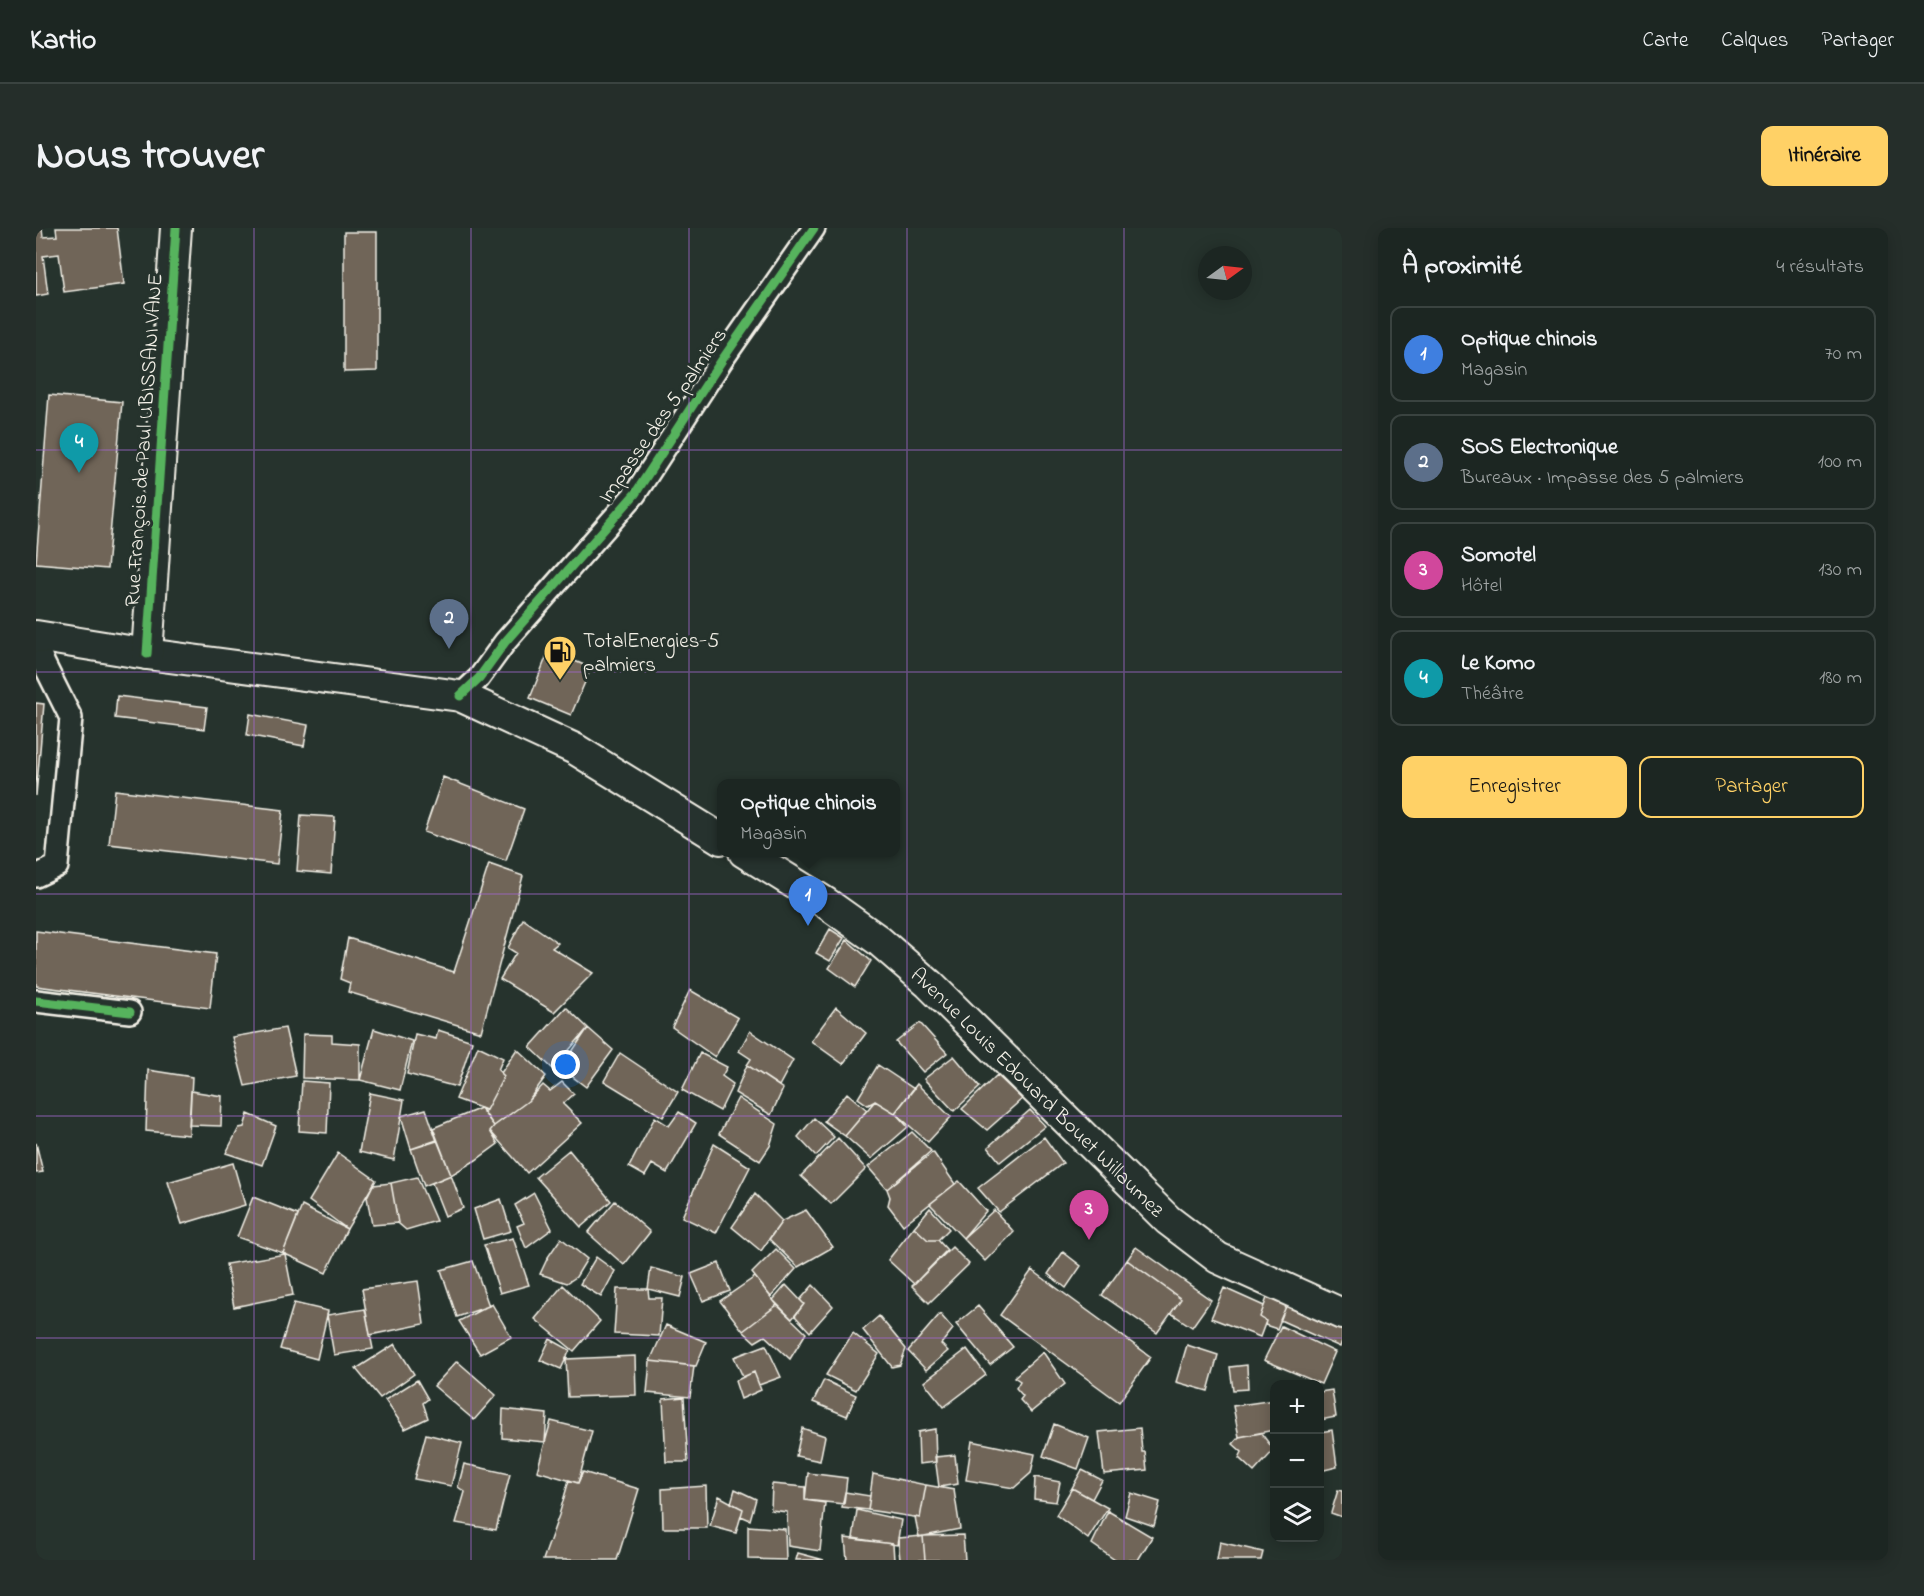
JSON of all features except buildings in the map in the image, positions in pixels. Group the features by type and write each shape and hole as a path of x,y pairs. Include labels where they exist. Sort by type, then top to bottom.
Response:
{"main road":[{"name":"Rue François de Paul UBISSANI VANE","path":"147,654 176,228"},
{"path":"36,636 147,654 460,696 575,749 717,837"},
{"name":"Avenue Louis Edouard Bouet Willaumez","path":"752,857 826,903 878,940 912,969 1168,1220 1218,1258 1342,1314"}],"street":[{"name":"Impasse des 5 palmiers","path":"460,696 479,678 505,642 635,494 722,360 814,228"},
{"path":"36,644 71,718 57,866 36,876"},
{"path":"36,1001 130,1012"}],"cycle path":[{"path":"147,654 176,228"},
{"path":"460,696 479,678 505,642 635,494 722,360 814,228"},
{"path":"36,1001 130,1012"}],"place":[{"name":"Le Komo","path":"79,473"},
{"name":"SOS Electronique","path":"449,649"},
{"name":"TotalEnergies-5 palmiers","path":"560,681"},
{"name":"Optique chinois","path":"808,926"},
{"name":"Somotel","path":"1089,1240"}]}
